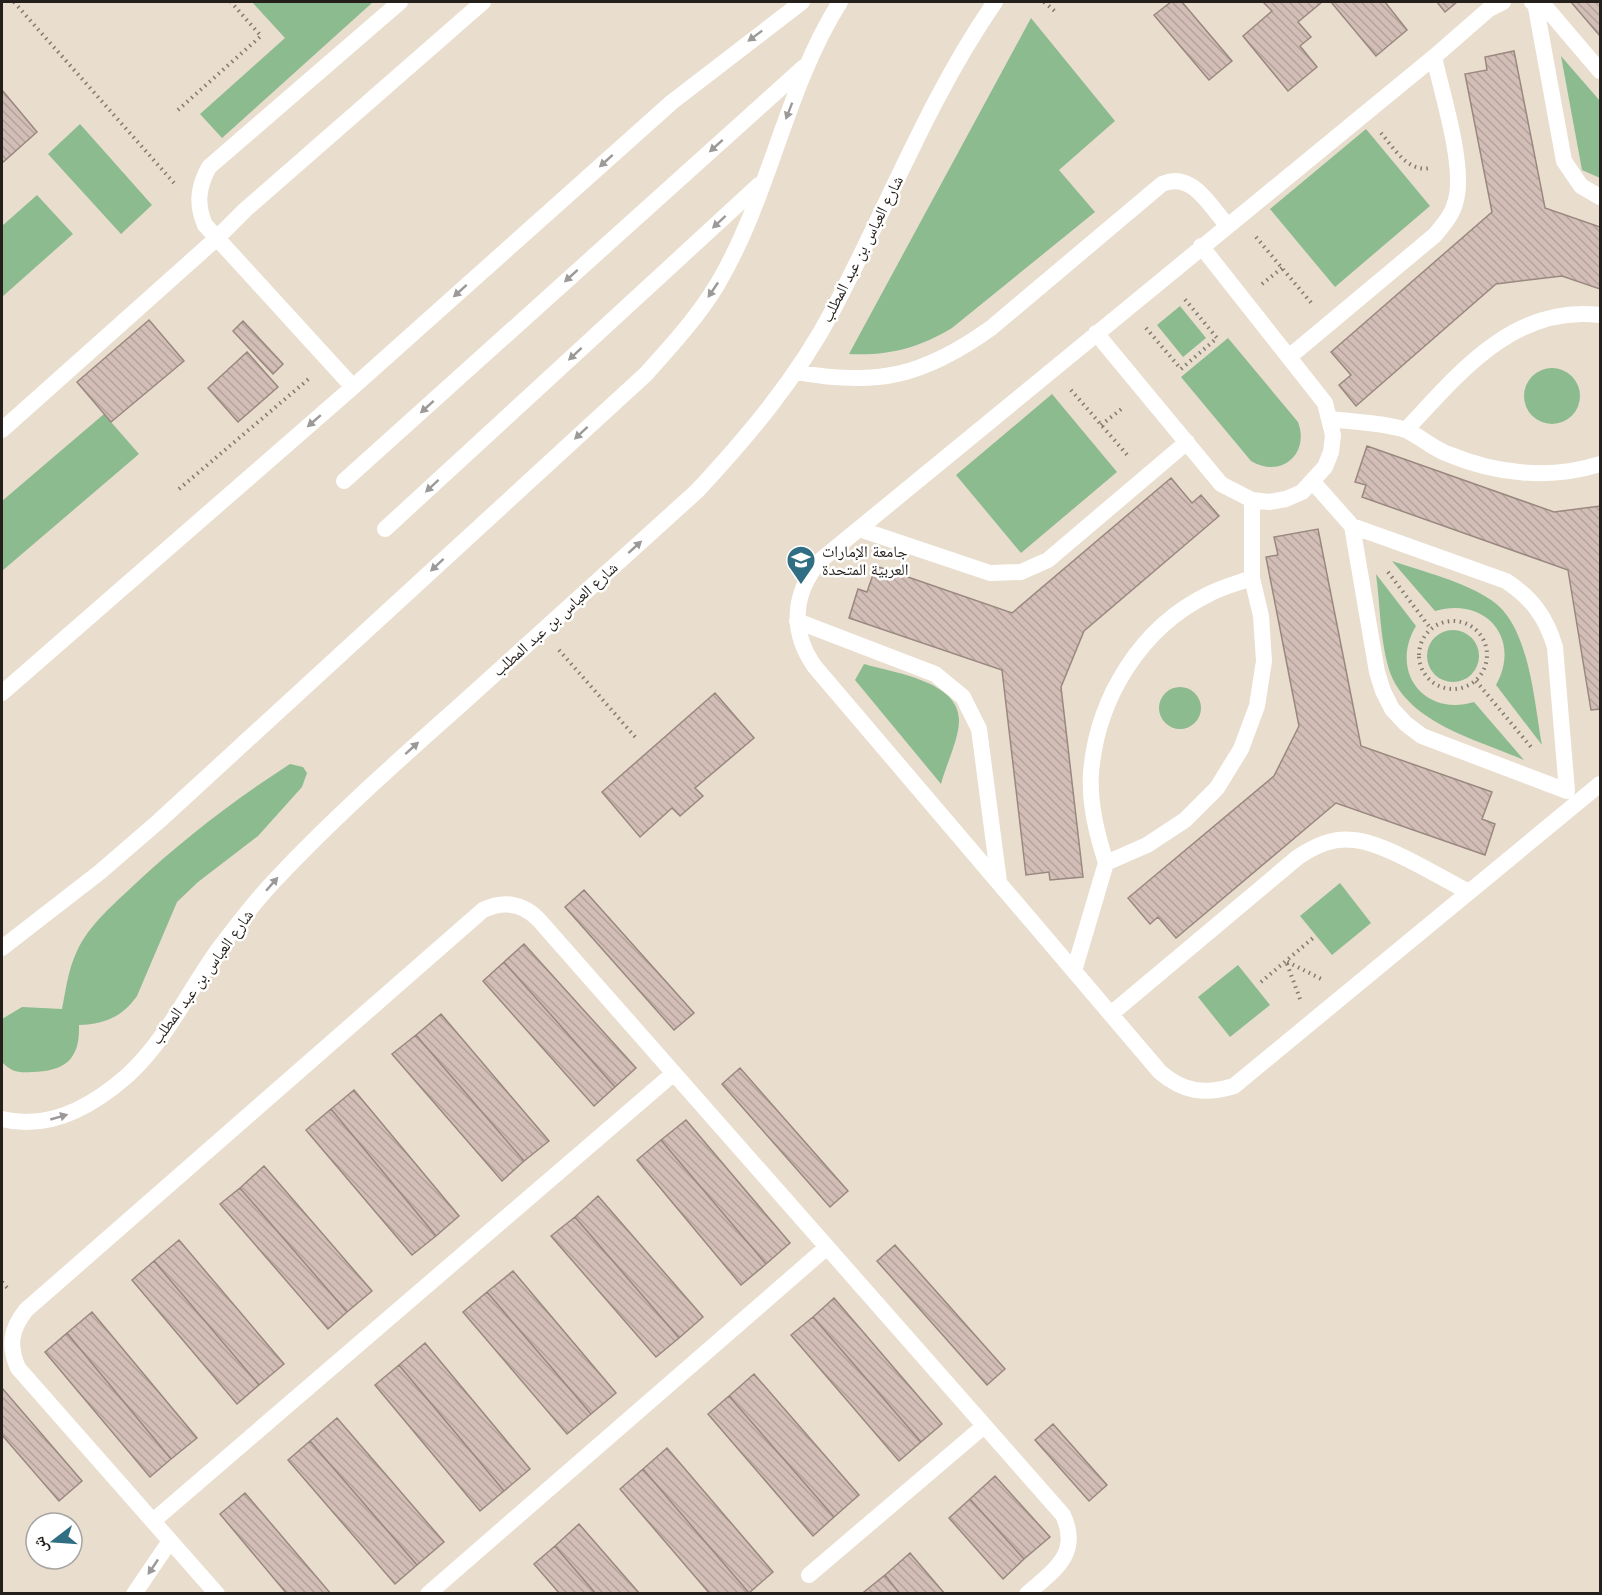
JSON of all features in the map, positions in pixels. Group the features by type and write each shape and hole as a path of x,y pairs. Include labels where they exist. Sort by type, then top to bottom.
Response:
{"lane":[{"path":"353,387 205,225 200,213 198,197 201,181 209,167 400,2"},
{"path":"2,430 217,238 246,209 483,2"},
{"path":"2,693 353,387 672,102 802,2"},
{"path":"2,948 100,872 159,821 646,374 684,332 717,285 742,235 807,64 840,2"},
{"name":"شارع العباس بن عبد المطلب","path":"2,1119 28,1122 53,1119 75,1112 96,1100 129,1074 170,1024 218,951 273,882 334,819 697,491 741,444 796,372 832,312 963,48 995,2"},
{"path":"1503,2 1489,9 1434,57 821,560 810,573 797,604 797,621 806,654 815,667 1110,1014 1172,1083 1187,1090 1203,1092 1234,1086 1469,892 1572,797 1600,784"},
{"path":"1533,2 1548,10 1600,71"},
{"path":"1533,2 1564,161 1581,186 1600,197"},
{"path":"1289,357 1435,235 1448,219 1456,199 1458,178 1434,57"},
{"path":"344,481 807,64"},
{"path":"796,372 833,379 868,379 903,374 931,364 963,348 991,328 1153,192 1172,180 1191,184 1233,220"},
{"path":"385,529 762,183"},
{"path":"1096,333 1221,484 1252,500 1269,502 1286,499 1313,483 1325,467 1331,452 1333,435 1331,418 1325,403 1201,246"},
{"path":"1406,430 1469,363 1506,334 1550,318 1600,315"},
{"path":"1331,418 1406,430 1446,454 1490,469 1536,474 1582,470 1600,464"},
{"path":"859,529 983,571 1005,574 1021,572 1048,560 1187,442"},
{"path":"1313,483 1353,526 1506,580 1524,592 1538,608 1549,627 1555,647 1572,797"},
{"path":"1106,863 1147,846 1185,820 1217,788 1241,749 1257,706 1264,661 1261,616 1252,578 1252,500"},
{"path":"1353,526 1377,672 1392,709 1422,736 1572,797"},
{"path":"1074,970 1106,863 1094,819 1091,774 1098,729 1114,687 1139,649 1171,618 1209,593 1252,578"},
{"path":"797,621 935,674 963,697 979,729 999,883"},
{"path":"1110,1014 1315,846 1334,841 1354,840 1374,844 1469,892"},
{"path":"217,1593 18,1368 12,1353 11,1337 16,1323 26,1310 483,910 507,903 531,911 1063,1515 1070,1538 1062,1561 1027,1593"},
{"path":"153,1521 674,1073"},
{"path":"428,1593 827,1247"},
{"path":"809,1575 984,1426"},
{"path":"134,1593 170,1541"}],"path":[{"path":"14,2 200,213"},
{"path":"178,110 261,36 231,2"},
{"path":"1044,2 1057,14"},
{"path":"1364,114 1412,166 1426,169 1455,157"},
{"path":"1233,220 1328,324"},
{"path":"1128,306 1181,369 1217,338 1166,276"},
{"path":"178,489 329,361"},
{"path":"1053,369 1146,477"},
{"path":"1381,563 1431,628"},
{"path":"1456,621 1468,625 1479,633 1486,645 1487,657 1484,670 1476,681 1464,688 1451,690 1438,687 1427,678 1420,666 1419,652 1423,639 1431,628 1443,622 1456,621"},
{"path":"542,631 637,739"},
{"path":"1476,681 1537,754"},
{"path":"1261,982 1314,938"},
{"path":"1286,961 1348,993"},
{"path":"1286,961 1309,1024"}],"green space":[{"path":"252,2 373,2 222,138 200,114 285,38"},
{"path":"1031,18 1115,121 1059,170 1095,212 952,328 940,335 915,346 890,352 849,354"},
{"path":"1561,56 1600,101 1600,178 1582,170"},
{"path":"80,124 152,205 121,234 48,154"},
{"path":"1366,129 1430,206 1335,287 1270,209"},
{"path":"37,195 73,234 2,297 2,226"},
{"path":"1180,306 1206,338 1183,357 1157,325"},
{"path":"1228,338 1298,422 1301,434 1300,444 1290,460 1282,465 1262,466 1251,461 1181,377"},
{"path":"1546,368 1558,368 1568,372 1576,380 1580,396 1576,412 1568,420 1558,424 1546,424 1536,420 1528,412 1524,402 1524,390 1528,380 1536,372"},
{"path":"1052,394 1117,472 1021,553 956,475"},
{"path":"104,414 139,454 2,571 2,501"},
{"path":"1392,561 1468,587 1491,600 1504,612 1514,627 1528,666 1542,745 1496,685 1503,668 1504,652 1501,637 1494,625 1483,615 1469,610 1453,608 1435,611"},
{"path":"1376,574 1416,626 1409,643 1407,659 1409,674 1416,686 1427,696 1440,703 1456,705 1474,702 1524,760 1464,736 1425,715 1396,685 1385,655"},
{"path":"1448,630 1458,630 1467,634 1475,642 1479,656 1475,670 1467,678 1458,682 1448,682 1439,678 1431,670 1427,661 1427,651 1431,642 1439,634"},
{"path":"864,664 924,681 949,697 957,708 958,729 941,784 855,680"},
{"path":"1180,687 1195,693 1201,708 1195,723 1180,729 1165,723 1159,708 1165,693"},
{"path":"290,764 303,767 307,773 302,787 258,836 198,882 177,902 137,996 131,1003 119,1014 105,1021 79,1025 77,1047 73,1055 62,1066 44,1071 23,1072 12,1070 5,1065 2,1062 2,1019 22,1007 62,1009 69,972 77,951 102,916 152,868 190,836"},
{"path":"1340,883 1371,923 1332,955 1300,916"},
{"path":"1238,965 1270,1005 1230,1037 1198,997"}],"building":[{"path":"1171,2 1182,2 1232,61 1209,80 1154,15"},
{"path":"1263,2 1322,2 1298,22 1311,37 1300,46 1317,67 1288,91 1243,36 1272,11"},
{"path":"1331,2 1385,2 1407,30 1376,56"},
{"path":"1437,2 1457,2 1445,12"},
{"path":"1571,2 1600,2 1600,36"},
{"path":"1514,51 1545,208 1600,227 1600,289 1562,276 1496,284 1356,406 1339,385 1351,375 1331,352 1492,212 1465,74 1487,70 1485,57"},
{"path":"2,90 37,132 2,163"},
{"path":"149,320 184,361 111,422 77,382"},
{"path":"243,321 283,364 273,374 233,331"},
{"path":"247,352 278,387 238,422 208,388"},
{"path":"1367,446 1554,512 1600,506 1600,709 1591,710 1568,570 1362,497 1366,485 1355,482"},
{"path":"1171,478 1192,503 1201,495 1219,516 1084,631 1061,687 1083,877 1050,880 1049,872 1026,875 1002,670 849,618 858,589 867,592 876,566 1012,613"},
{"path":"1318,529 1361,746 1492,792 1482,819 1495,824 1485,855 1336,803 1176,938 1158,917 1150,924 1128,898 1274,776 1299,726 1266,557 1278,555 1274,537"},
{"path":"715,693 754,738 695,788 703,796 680,816 672,808 640,837 602,792"},
{"path":"584,890 694,1013 674,1030 565,907"},
{"path":"524,944 636,1068 615,1087 504,962"},
{"path":"504,962 615,1087 594,1106 483,981"},
{"path":"441,1014 549,1141 524,1161 416,1035"},
{"path":"416,1035 524,1161 502,1181 392,1054"},
{"path":"740,1068 848,1191 830,1207 722,1084"},
{"path":"354,1090 459,1216 436,1236 331,1109"},
{"path":"331,1109 436,1236 412,1255 306,1130"},
{"path":"686,1120 790,1243 766,1264 661,1140"},
{"path":"661,1140 766,1264 741,1285 637,1160"},
{"path":"264,1166 372,1291 347,1312 240,1188"},
{"path":"240,1188 347,1312 328,1329 220,1204"},
{"path":"598,1196 703,1317 679,1338 575,1217"},
{"path":"575,1217 679,1338 656,1357 551,1236"},
{"path":"179,1240 284,1364 259,1385 154,1261"},
{"path":"895,1245 1005,1369 987,1385 877,1261"},
{"path":"154,1261 259,1385 237,1404 132,1280"},
{"path":"513,1271 616,1393 591,1414 487,1292"},
{"path":"487,1292 591,1414 567,1434 463,1312"},
{"path":"834,1298 942,1424 921,1442 813,1317"},
{"path":"92,1312 197,1438 171,1459 67,1333"},
{"path":"813,1317 921,1442 899,1461 791,1335"},
{"path":"67,1333 171,1459 150,1477 45,1352"},
{"path":"425,1343 530,1469 504,1491 399,1365"},
{"path":"399,1365 504,1491 480,1511 375,1385"},
{"path":"754,1374 859,1495 834,1517 729,1396"},
{"path":"2,1388 82,1481 59,1501 2,1435"},
{"path":"729,1396 834,1517 813,1536 708,1414"},
{"path":"337,1418 444,1542 417,1565 310,1441"},
{"path":"1053,1424 1107,1485 1089,1501 1035,1440"},
{"path":"310,1441 417,1565 395,1584 288,1460"},
{"path":"667,1448 773,1572 749,1593 643,1469"},
{"path":"643,1469 749,1594 710,1594 620,1489"},
{"path":"995,1476 1050,1537 1024,1559 970,1499"},
{"path":"245,1493 331,1594 287,1594 220,1514"},
{"path":"970,1499 1024,1559 1003,1579 949,1518"},
{"path":"579,1524 640,1594 596,1594 555,1546"},
{"path":"555,1546 596,1594 560,1594 534,1564"},
{"path":"910,1553 945,1594 900,1594 885,1575"},
{"path":"885,1575 900,1594 865,1594 864,1592"}],"place":[{"name":"جامعة الإمارات العربية المتحدة","path":"801,586"}]}
